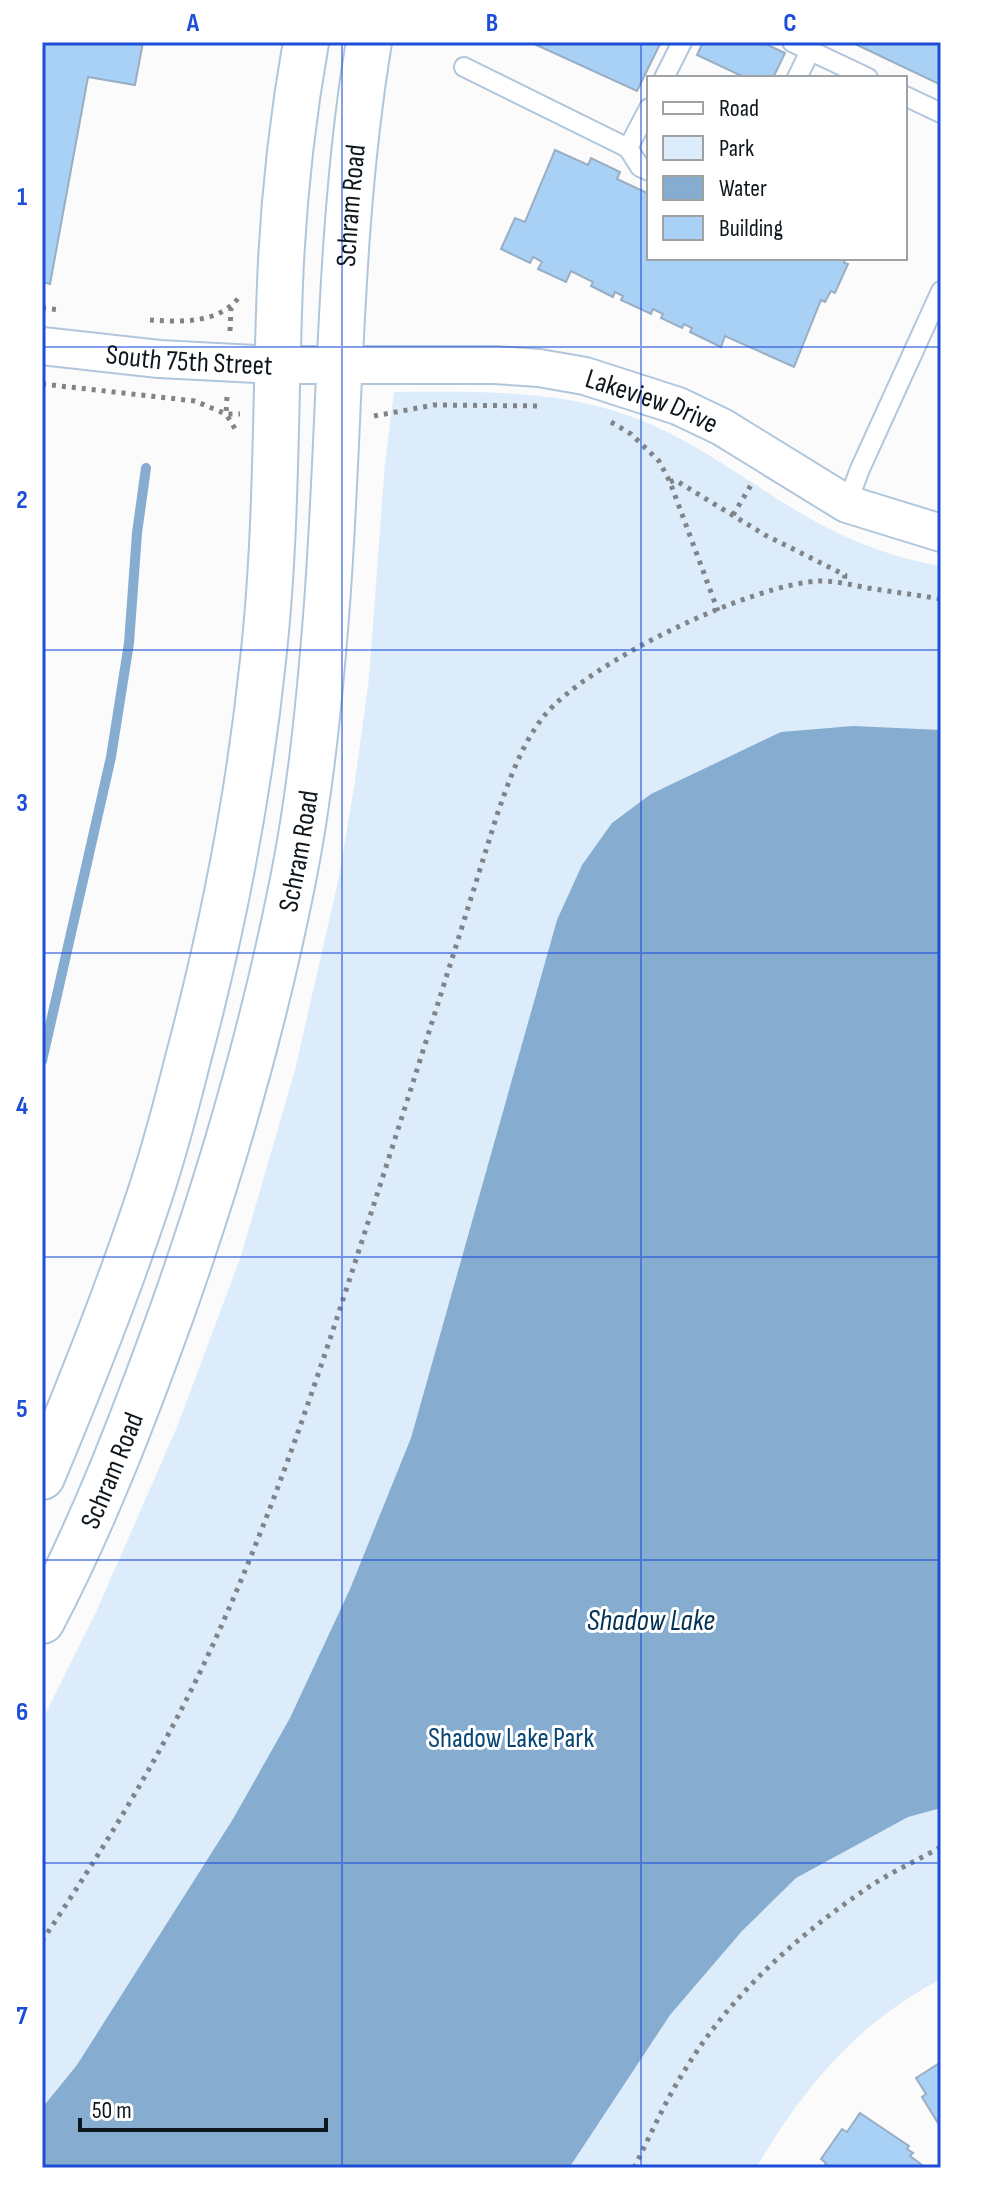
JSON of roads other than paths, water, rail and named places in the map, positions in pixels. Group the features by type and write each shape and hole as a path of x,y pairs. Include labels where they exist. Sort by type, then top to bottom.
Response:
{"main road":[{"path":"42,1477 107,1317 145,1212 210,978 250,764 263,660 274,506 280,280 306,42"},
{"name":"Schram Road","path":"42,1621 104,1490 189,1262 229,1142 284,919 305,807 318,699 327,603 350,179 369,42"}],"street":[{"name":"South 75th Street","path":"42,346 159,359 338,365"},
{"name":"Lakeview Drive","path":"338,365 495,365 539,368 613,383 678,406 722,427 847,504 941,533"}],"lane":[{"path":"665,76 682,42"},
{"path":"792,42 864,76"},
{"path":"798,76 810,51"},
{"path":"464,67 628,148 640,167 647,170"},
{"path":"907,97 941,113"},
{"path":"628,148 647,112"},
{"path":"847,504 941,291"}],"water":[{"name":"Shadow Lake","path":"853,726 941,730 941,1808 908,1817 796,1878 742,1931 670,2015 569,2168 42,2168 42,2108 77,2065 233,1819 290,1718 350,1589 411,1438 557,920 582,865 612,823 651,794 781,732"}],"waterway":[{"path":"42,1061 111,757 129,643 137,533 146,468"}],"park label":[{"name":"Shadow Lake Park","path":"511,1737"}]}
